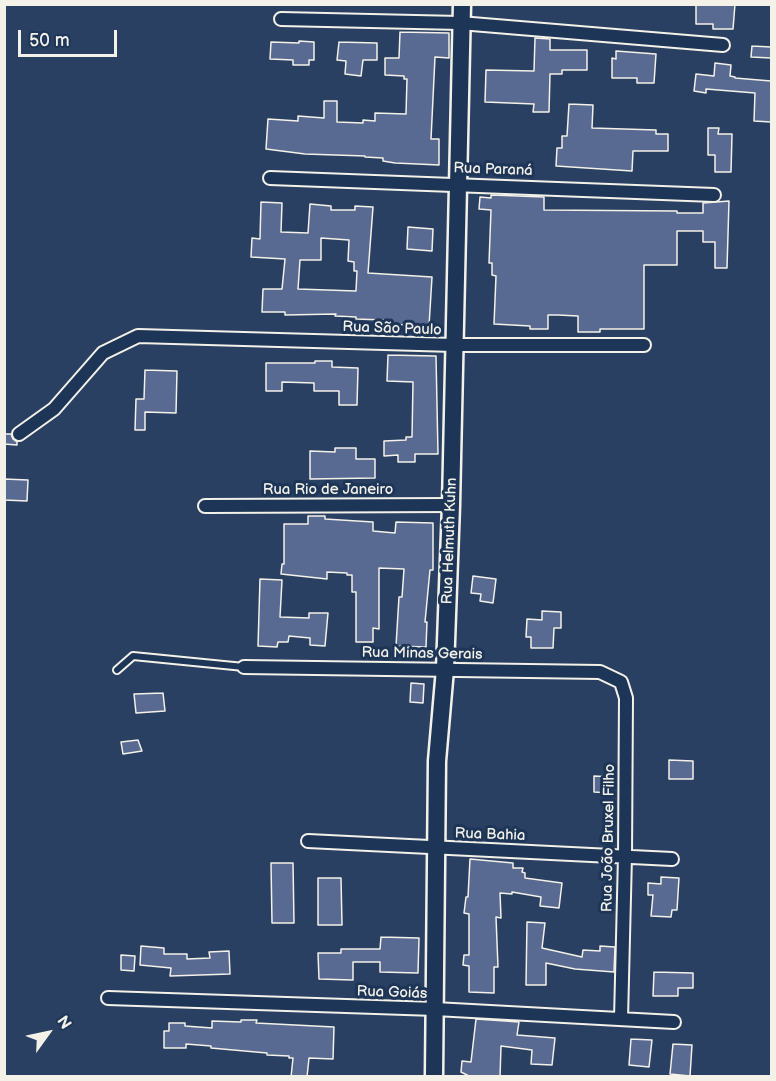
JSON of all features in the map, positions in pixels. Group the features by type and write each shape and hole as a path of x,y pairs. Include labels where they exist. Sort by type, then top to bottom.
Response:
{"main road":[{"name":"Rua Helmuth Kuhn","path":"434,1077 437,761 444,669 451,505 462,4"}],"street":[{"path":"281,19 460,23 723,45"},
{"name":"Rua Paraná","path":"270,178 459,183 714,195"},
{"name":"Rua São Paulo","path":"19,434 54,409 104,353 138,336 454,345 644,345"},
{"name":"Rua Rio de Janeiro","path":"205,506 451,505"},
{"name":"Rua Minas Gerais","path":"244,667 600,672"},
{"name":"Rua João Bruxel Filho","path":"600,672 621,682 626,698 621,1019"},
{"name":"Rua Bahia","path":"308,841 672,859"},
{"name":"Rua Goiás","path":"108,998 435,1010 674,1022"}],"lane":[{"path":"117,670 134,656 244,667"}],"building":[{"path":"696,4 735,4 733,29 713,29 713,24 696,24"},
{"path":"400,32 449,33 449,58 435,57 431,139 439,139 439,165 395,163 383,161 383,158 365,156 305,154 266,149 268,119 298,121 298,116 324,118 324,101 337,101 337,122 375,121 375,113 406,114 407,79 404,79 404,76 385,75 385,58 399,58"},
{"path":"535,38 550,39 550,50 587,50 587,70 562,70 562,74 550,74 549,112 533,112 534,104 485,102 486,70 534,71"},
{"path":"299,41 314,42 314,60 309,60 309,65 293,65 293,60 270,59 271,42 299,43"},
{"path":"339,42 377,43 377,60 363,60 361,76 345,74 346,61 337,60"},
{"path":"752,46 771,47 771,58 751,57"},
{"path":"616,51 656,54 654,83 637,83 637,78 612,78 612,58 616,59"},
{"path":"715,63 731,65 730,76 735,78 771,81 771,122 754,121 755,93 706,89 706,93 694,91 696,74 714,76"},
{"path":"569,104 593,105 592,128 656,130 656,134 668,134 668,151 633,151 632,171 556,166 557,148 562,148 562,136 567,136"},
{"path":"708,128 719,128 718,134 732,134 731,172 715,172 715,155 708,155"},
{"path":"491,195 544,197 544,210 703,213 703,203 729,201 727,268 715,268 715,242 703,242 703,231 677,231 677,265 644,265 644,329 600,329 600,332 578,332 578,316 558,315 548,315 548,329 494,324 496,276 492,275 492,263 489,263 491,210 479,209 480,197 491,198"},
{"path":"261,202 282,203 281,232 308,233 310,204 331,206 331,210 355,210 355,206 373,207 368,273 432,277 429,326 384,324 384,320 356,319 356,317 335,316 336,314 285,315 285,312 262,312 263,289 282,289 285,259 251,257 252,238 260,239","holes":["321,238 349,240 348,261 354,262 354,271 357,271 356,291 298,289 300,260 321,260"]},
{"path":"408,227 433,229 432,251 407,249"},
{"path":"388,355 436,356 438,454 415,454 415,462 398,462 398,455 384,456 384,441 406,440 406,437 412,437 413,382 387,381"},
{"path":"315,361 332,361 332,367 358,368 357,405 339,405 339,391 314,391 314,383 282,382 282,391 266,391 266,363 315,363"},
{"path":"145,370 177,371 176,413 145,412 145,430 135,430 136,399 144,399"},
{"path":"4,434 11,434 17,445 4,444"},
{"path":"335,448 356,448 356,459 375,459 375,478 310,479 310,451 335,452"},
{"path":"4,479 28,480 27,501 4,500"},
{"path":"308,516 373,522 373,531 395,533 396,522 433,523 433,570 430,570 425,622 427,622 426,647 396,646 399,597 402,597 404,569 379,568 379,629 373,628 373,642 356,642 356,592 352,592 352,575 327,572 327,579 281,574 282,564 284,564 284,524 308,524"},
{"path":"473,576 496,579 493,603 480,601 481,594 471,593"},
{"path":"260,579 282,580 280,617 309,618 309,613 328,613 325,646 310,645 310,638 289,636 288,642 278,642 277,647 258,646"},
{"path":"542,611 561,612 561,628 554,628 553,648 531,648 531,637 526,637 527,619 542,620"},
{"path":"411,683 424,684 423,703 410,702"},
{"path":"163,693 165,711 136,713 134,694"},
{"path":"138,740 142,751 123,754 121,742"},
{"path":"669,760 693,761 693,779 669,779"},
{"path":"594,776 612,777 611,793 594,792"},
{"path":"470,859 513,863 513,868 523,868 525,878 562,883 559,908 540,906 541,897 512,892 512,894 500,893 501,918 496,917 498,967 494,967 494,993 469,992 469,966 463,965 464,955 469,955 469,914 464,913 466,897 468,897"},
{"path":"271,863 293,863 294,923 272,923"},
{"path":"661,877 679,878 677,910 672,910 671,917 651,916 653,895 648,895 648,883 661,884"},
{"path":"318,878 341,878 342,925 318,925"},
{"path":"527,922 545,923 542,948 582,957 583,950 600,951 600,946 615,947 614,972 575,969 546,963 546,985 526,985"},
{"path":"381,937 419,938 418,973 380,972 380,962 353,962 353,980 319,979 318,953 341,953 341,949 380,949"},
{"path":"141,946 164,948 164,954 187,954 187,959 210,958 209,952 229,951 230,974 170,976 171,968 140,965"},
{"path":"121,955 135,956 134,971 121,970"},
{"path":"654,972 693,973 693,988 678,988 678,996 653,996"},
{"path":"476,1019 519,1022 517,1035 555,1038 552,1065 531,1064 532,1050 501,1046 500,1077 471,1077 461,1072 462,1061 471,1062"},
{"path":"241,1020 257,1020 256,1023 334,1027 333,1059 309,1058 307,1077 291,1077 293,1058 289,1056 186,1044 186,1048 164,1048 164,1031 169,1031 169,1023 185,1023 185,1026 212,1028 212,1021 241,1022"},
{"path":"631,1039 652,1040 649,1067 629,1065"},
{"path":"673,1044 692,1045 690,1076 670,1074"}]}
